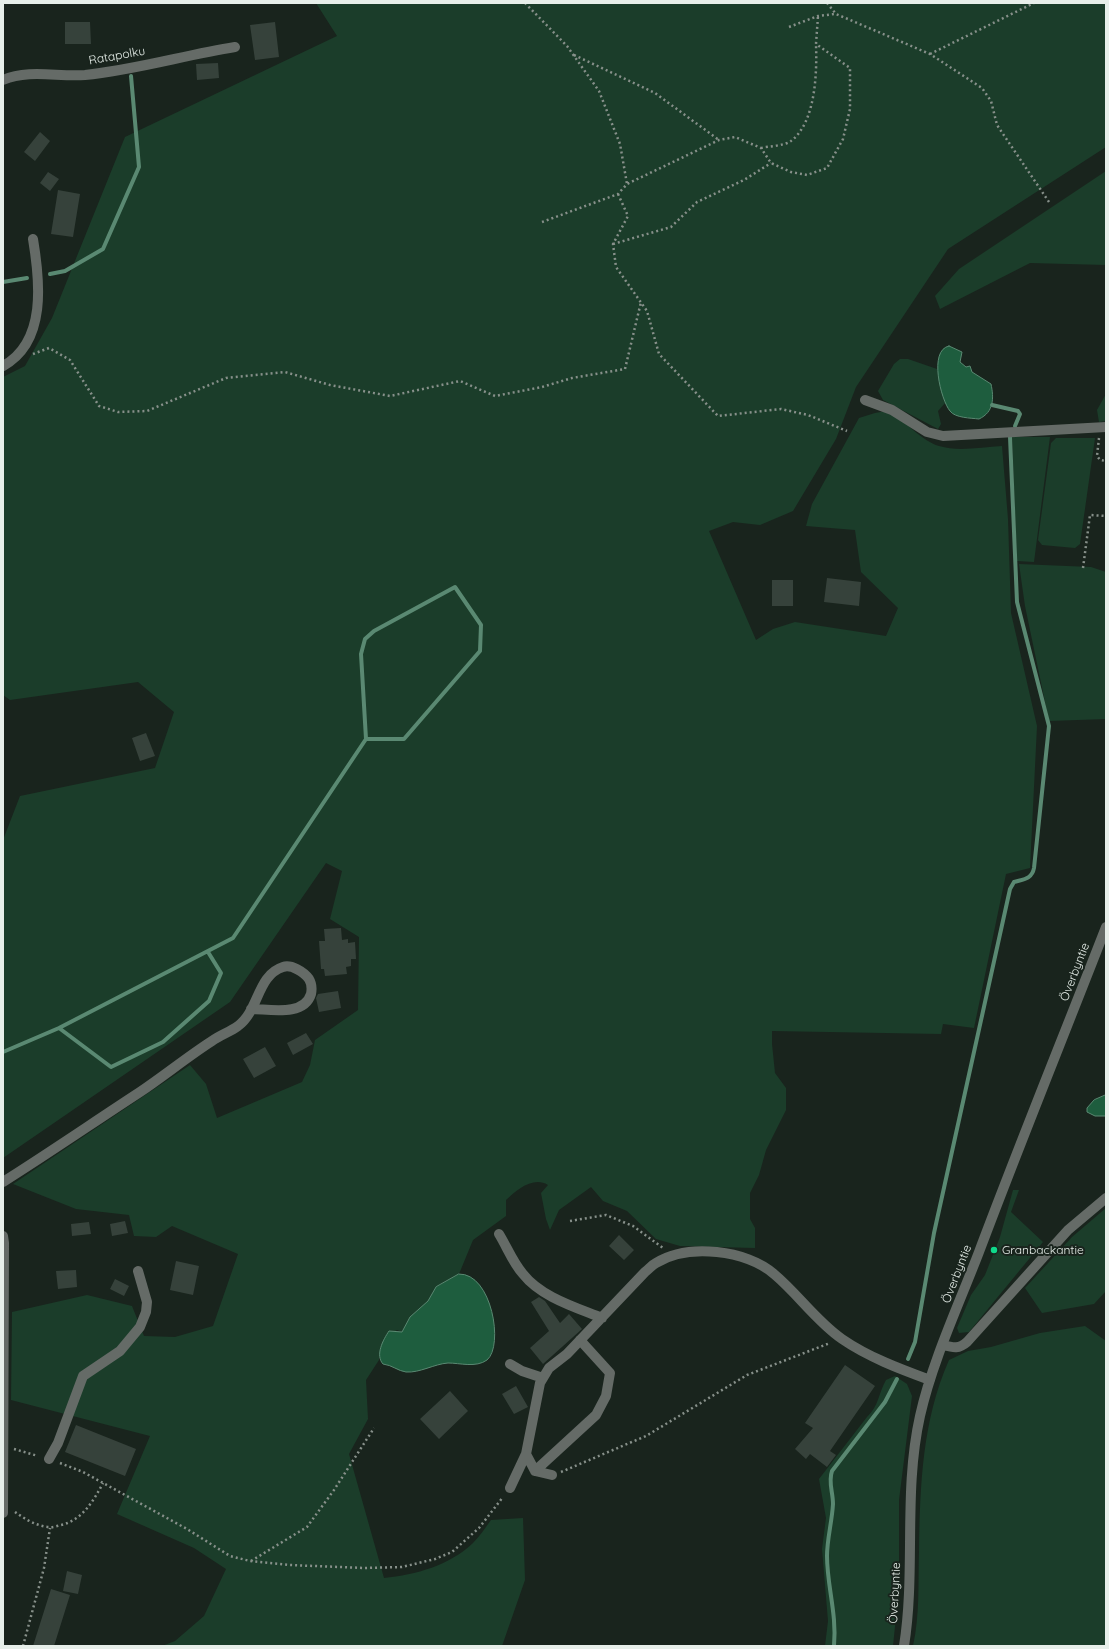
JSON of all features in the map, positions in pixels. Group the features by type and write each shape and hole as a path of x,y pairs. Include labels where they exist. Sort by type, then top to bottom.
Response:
{"street":[{"name":"Ratapolku","path":"3,80 23,74 70,76 101,73 235,47"},
{"path":"3,366 22,352 31,334 35,319 39,284 33,239"},
{"path":"865,400 898,413 927,432 943,436 1103,427"},
{"name":"Överbyntie","path":"904,1646 909,1596 910,1514 913,1467 919,1418 930,1380 943,1345 1106,927"},
{"path":"3,1182 140,1092 212,1040 240,1025 251,1009 264,984 274,972 284,966 292,967 309,979 312,989 310,998 306,1003 294,1009 251,1009"},
{"path":"943,1345 954,1348 961,1347 967,1342 1068,1230 1106,1198"},
{"path":"499,1234 523,1275 539,1288 560,1301 602,1318"},
{"path":"3,1236 3,1513"},
{"path":"510,1488 526,1454 535,1404 549,1368 602,1318 645,1272 656,1262 673,1255 694,1252 711,1252 728,1254 760,1264 773,1272 800,1302 841,1338 874,1357 930,1380"},
{"path":"50,1459 58,1443 83,1376 120,1351 140,1327 146,1312 147,1302 138,1271"},
{"path":"535,1471 596,1414 606,1396 610,1373 580,1340"},
{"path":"510,1364 522,1371 544,1378"},
{"path":"526,1454 535,1471 552,1475"}],"path":[{"path":"525,3 573,54 600,91 620,144 628,184"},
{"path":"827,3 836,14 930,54 982,88 991,101 997,125 1049,202"},
{"path":"930,54 1034,3"},
{"path":"789,27 818,16 836,14"},
{"path":"761,148 790,142 804,127 813,96 817,68 816,44 818,16"},
{"path":"542,222 618,194 628,184 719,140 735,137 761,148 771,163 791,172 807,175 828,168 842,139 850,109 850,68 816,44"},
{"path":"573,54 655,93 719,140"},
{"path":"612,244 671,227 697,202 744,180 771,163"},
{"path":"618,194 628,216 612,244 616,267 647,311 659,354 718,416 781,409 808,415 847,431"},
{"path":"27,357 49,348 70,360 99,406 118,412 147,411 226,378 285,372 330,385 390,396 460,381 495,396 542,387 572,378 625,369 641,302"},
{"path":"1103,427 1097,456 1100,460 1106,461"},
{"path":"1082,568 1090,515 1106,516"},
{"path":"570,1221 606,1215 633,1226 673,1255"},
{"path":"552,1475 570,1469 646,1436 747,1375 841,1338"},
{"path":"250,1562 307,1527 334,1490 374,1428"},
{"path":"3,1445 50,1459 83,1472 187,1529 230,1556 250,1562 365,1568 402,1567 420,1564 452,1552 479,1528 510,1488"},
{"path":"3,1505 34,1523 50,1528 66,1524 82,1515 94,1500 103,1483"},
{"path":"23,1646 44,1568 50,1528"}],"shaded area":[{"path":"316,3 1106,3 1106,147 948,249 856,387 836,439 793,511 760,525 733,522 709,531 756,640 773,629 795,622 886,636 898,608 861,572 855,530 806,526 812,504 859,418 892,410 920,436 939,446 954,449 970,449 1002,446 1008,519 1011,613 1037,726 1030,868 1006,874 974,1028 943,1024 941,1034 772,1031 775,1073 786,1088 786,1110 766,1150 759,1175 750,1193 750,1219 755,1228 755,1248 680,1246 656,1239 627,1211 603,1201 591,1187 559,1210 550,1230 546,1219 541,1193 548,1185 537,1182 531,1183 520,1188 506,1200 506,1216 473,1240 459,1274 436,1287 428,1301 410,1317 402,1332 397,1330 386,1337 379,1355 379,1360 366,1380 368,1419 349,1454 384,1578 396,1577 432,1568 443,1563 464,1551 473,1543 491,1520 523,1518 525,1580 502,1646 162,1646 175,1641 204,1616 226,1569 194,1548 117,1514 150,1436 11,1400 12,1312 87,1295 132,1306 144,1336 175,1337 213,1326 238,1254 172,1226 156,1237 134,1236 129,1215 76,1209 13,1184 190,1065 206,1084 217,1118 302,1082 310,1065 315,1040 358,1010 359,937 330,919 342,871 326,863 230,1002 3,1158 3,840 20,796 155,768 174,712 138,682 10,700 3,695 3,377 25,366 52,318 125,137 337,36"},
{"path":"1106,171 1106,265 1030,263 940,309 935,296 959,269"},
{"path":"949,346 962,352 960,362 966,367 970,366 972,372 991,384 992,404 988,413 979,419 963,417 952,413 943,397 938,376 939,356 943,349"},
{"path":"900,359 908,359 937,369 946,402 938,411 941,424 938,429 883,400 878,391 894,364"},
{"path":"1106,394 1106,421 1099,422 1097,410"},
{"path":"1012,437 1050,437 1034,562 1017,561"},
{"path":"1056,438 1095,438 1080,544 1075,548 1042,545 1038,540 1051,443"},
{"path":"1019,564 1091,567 1106,572 1106,719 1049,721 1025,606"},
{"path":"1106,1095 1106,1116 1095,1116 1087,1112 1087,1108 1094,1100"},
{"path":"1013,1190 1019,1190 1011,1212 1043,1242 969,1332 959,1333 957,1328 971,1295 985,1275 1000,1237"},
{"path":"1106,1208 1106,1291 1094,1304 1042,1313 1025,1288 1072,1237"},
{"path":"459,1274 470,1277 480,1285 487,1297 492,1311 494,1341 492,1352 487,1360 478,1364 448,1363 411,1372 406,1372 383,1364 380,1352 382,1343 389,1331 402,1332 410,1317 428,1301 436,1287"},
{"path":"1085,1326 1106,1341 1106,1646 913,1646 918,1611 920,1503 924,1454 933,1406 949,1360 968,1351 991,1347 1040,1333"},
{"path":"895,1376 907,1384 912,1396 899,1500 899,1587 893,1646 825,1646 828,1621 822,1549 826,1518 819,1479 874,1409 886,1380"}],"building":[{"path":"65,22 90,22 91,44 65,44"},
{"path":"275,22 279,57 255,60 250,25"},
{"path":"218,63 219,78 197,80 196,64"},
{"path":"40,132 50,141 35,161 24,152"},
{"path":"48,172 59,179 50,191 40,183"},
{"path":"58,190 80,194 73,237 51,234"},
{"path":"827,578 861,582 859,606 824,602"},
{"path":"772,580 793,580 793,606 772,606"},
{"path":"146,733 155,756 140,761 132,738"},
{"path":"341,928 342,940 348,939 348,943 355,942 356,959 351,959 351,966 346,967 347,974 325,976 324,969 321,969 319,941 325,941 324,929"},
{"path":"338,991 341,1008 319,1012 316,998 318,994"},
{"path":"306,1033 313,1044 293,1055 287,1043"},
{"path":"265,1047 276,1066 254,1078 243,1059"},
{"path":"125,1221 128,1233 112,1236 110,1224"},
{"path":"89,1222 91,1234 72,1236 71,1224"},
{"path":"619,1235 634,1250 624,1260 609,1246"},
{"path":"176,1261 199,1266 193,1295 170,1290"},
{"path":"76,1270 77,1287 58,1289 56,1271"},
{"path":"115,1279 129,1286 124,1296 110,1289"},
{"path":"539,1297 545,1301 560,1323 569,1314 582,1329 543,1364 530,1348 549,1331 531,1302"},
{"path":"845,1365 875,1386 830,1451 836,1455 827,1467 810,1454 806,1459 795,1449 813,1428 805,1423"},
{"path":"516,1386 528,1407 514,1414 502,1394"},
{"path":"450,1391 468,1411 439,1439 420,1419"},
{"path":"76,1425 136,1449 125,1476 65,1452"},
{"path":"67,1571 82,1575 78,1594 63,1591"},
{"path":"51,1589 70,1595 54,1646 33,1646"}],"waterway":[{"path":"50,274 65,271 103,249 139,167 131,76"},
{"path":"3,282 27,278"},
{"path":"992,405 1018,411 1020,414 1015,426"},
{"path":"908,1359 915,1342 934,1233 1010,889 1014,882 1029,876 1033,872 1034,868 1049,726 1017,602 1010,437"},
{"path":"3,1052 59,1028 233,938 366,739 361,654 365,639 374,631 455,587 481,625 480,651 404,739 366,739"},
{"path":"59,1028 111,1067 163,1042 209,1001 221,973 208,952"},
{"path":"834,1646 835,1634 833,1611 827,1567 828,1543 833,1504 831,1475 832,1471 885,1402 897,1379"}],"place":[{"name":"Granbackantie","path":"994,1250"}]}
